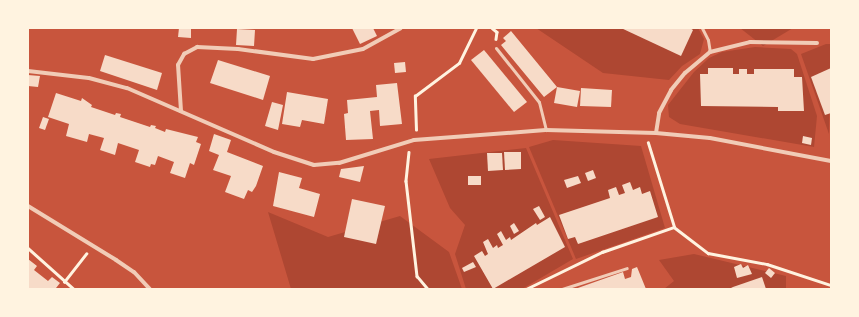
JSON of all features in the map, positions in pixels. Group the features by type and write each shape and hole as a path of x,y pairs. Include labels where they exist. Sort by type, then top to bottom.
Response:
{"street":[{"path":"181,111 178,65 184,54 197,47 238,49 313,59 363,49 401,28"},
{"path":"656,133 659,113 671,90 685,73 710,52 750,42 817,43"},
{"path":"28,71 106,82 181,111 286,157 314,165 339,163 414,140 546,130 656,133 746,144 831,161"},
{"path":"28,206 93,244 134,272 150,289"}],"lane":[{"path":"702,28 708,40 710,52"},
{"path":"496,48 539,102 546,130"},
{"path":"562,289 627,268"}],"path":[{"path":"428,289 417,276 406,181 409,149 414,140 415,96 459,63 476,28"},
{"path":"646,133 674,227 708,253 767,264 801,277 831,284"},
{"path":"526,289 602,252 674,227"},
{"path":"64,282 93,244"},
{"path":"28,248 64,282 74,289"}],"shaded area":[{"path":"536,28 698,28 704,39 700,54 682,66 669,80 603,73"},
{"path":"740,28 793,28 763,46"},
{"path":"826,44 831,44 829,134 801,54"},
{"path":"755,47 791,49 797,54 817,116 814,147 680,124 669,117 668,105 694,72 709,58 722,52"},
{"path":"553,140 641,146 665,228 576,259 529,147"},
{"path":"526,148 573,259 522,289 466,289 455,254 465,225 450,208 429,159"},
{"path":"268,212 328,237 400,216 449,252 462,289 291,289"},
{"path":"694,254 786,276 786,289 664,289 674,281 659,260"}],"building":[{"path":"179,28 191,28 191,38 178,37"},
{"path":"352,28 373,28 377,36 360,44"},
{"path":"621,28 690,28 693,30 681,56"},
{"path":"237,29 255,30 254,46 236,45"},
{"path":"511,31 557,87 544,97 501,45 506,41 503,38"},
{"path":"484,50 527,102 514,112 471,60"},
{"path":"105,55 162,73 157,90 100,71"},
{"path":"218,60 270,76 263,100 210,83"},
{"path":"405,62 406,72 395,73 394,63"},
{"path":"708,68 733,68 733,74 739,74 739,69 747,69 747,74 754,74 754,69 794,69 794,77 802,77 804,111 778,111 778,107 701,106 700,74 708,74"},
{"path":"831,68 831,113 825,115 811,77"},
{"path":"28,75 40,76 38,87 28,86"},
{"path":"397,83 402,124 380,126 379,110 370,111 373,139 346,140 344,114 348,113 347,100 377,97 376,85"},
{"path":"557,87 580,91 577,107 554,103"},
{"path":"581,88 612,90 611,107 580,106"},
{"path":"287,92 328,99 324,124 302,120 300,127 282,124"},
{"path":"56,93 81,101 82,98 92,105 91,107 115,115 116,113 121,114 120,117 150,127 151,125 156,126 155,128 165,132 166,129 198,137 196,142 201,144 194,165 190,163 185,178 170,173 174,162 158,156 155,165 151,164 150,167 135,162 139,150 118,143 115,155 100,150 104,138 89,134 87,142 66,136 69,124 48,117"},
{"path":"272,102 283,105 278,130 265,126"},
{"path":"43,117 49,119 45,130 39,128"},
{"path":"214,134 231,140 227,152 263,166 256,186 252,192 248,190 244,199 225,192 231,176 213,170 219,155 209,151"},
{"path":"803,136 812,138 811,145 802,143"},
{"path":"504,152 521,152 521,169 505,170"},
{"path":"487,153 502,153 503,170 488,171"},
{"path":"364,166 360,182 339,177 341,169"},
{"path":"593,170 596,178 588,181 585,173"},
{"path":"279,172 302,178 299,188 320,194 314,217 273,206"},
{"path":"468,176 481,176 481,185 468,185"},
{"path":"578,176 581,183 567,188 564,180"},
{"path":"630,182 633,190 640,187 642,194 650,191 658,217 578,244 575,237 568,239 559,215 610,198 608,190 616,187 619,195 625,193 622,185"},
{"path":"352,199 385,206 376,244 344,237"},
{"path":"539,206 545,217 540,220 533,209"},
{"path":"550,217 565,247 493,289 474,256 482,251 485,256 488,254 483,242 488,239 493,248 497,245 498,248 503,245 497,234 501,231 506,240 510,237 511,240 536,223 537,225"},
{"path":"514,223 519,231 514,234 510,226"},
{"path":"28,259 37,266 34,270 48,281 52,277 60,283 56,288 58,289 28,289"},
{"path":"473,262 476,267 464,272 462,268"},
{"path":"741,264 743,268 748,265 752,274 737,278 734,267"},
{"path":"637,267 646,289 575,289 623,272 625,279 631,277 632,269"},
{"path":"769,268 775,273 771,278 765,273"},
{"path":"762,277 766,289 729,289 733,287"}]}
